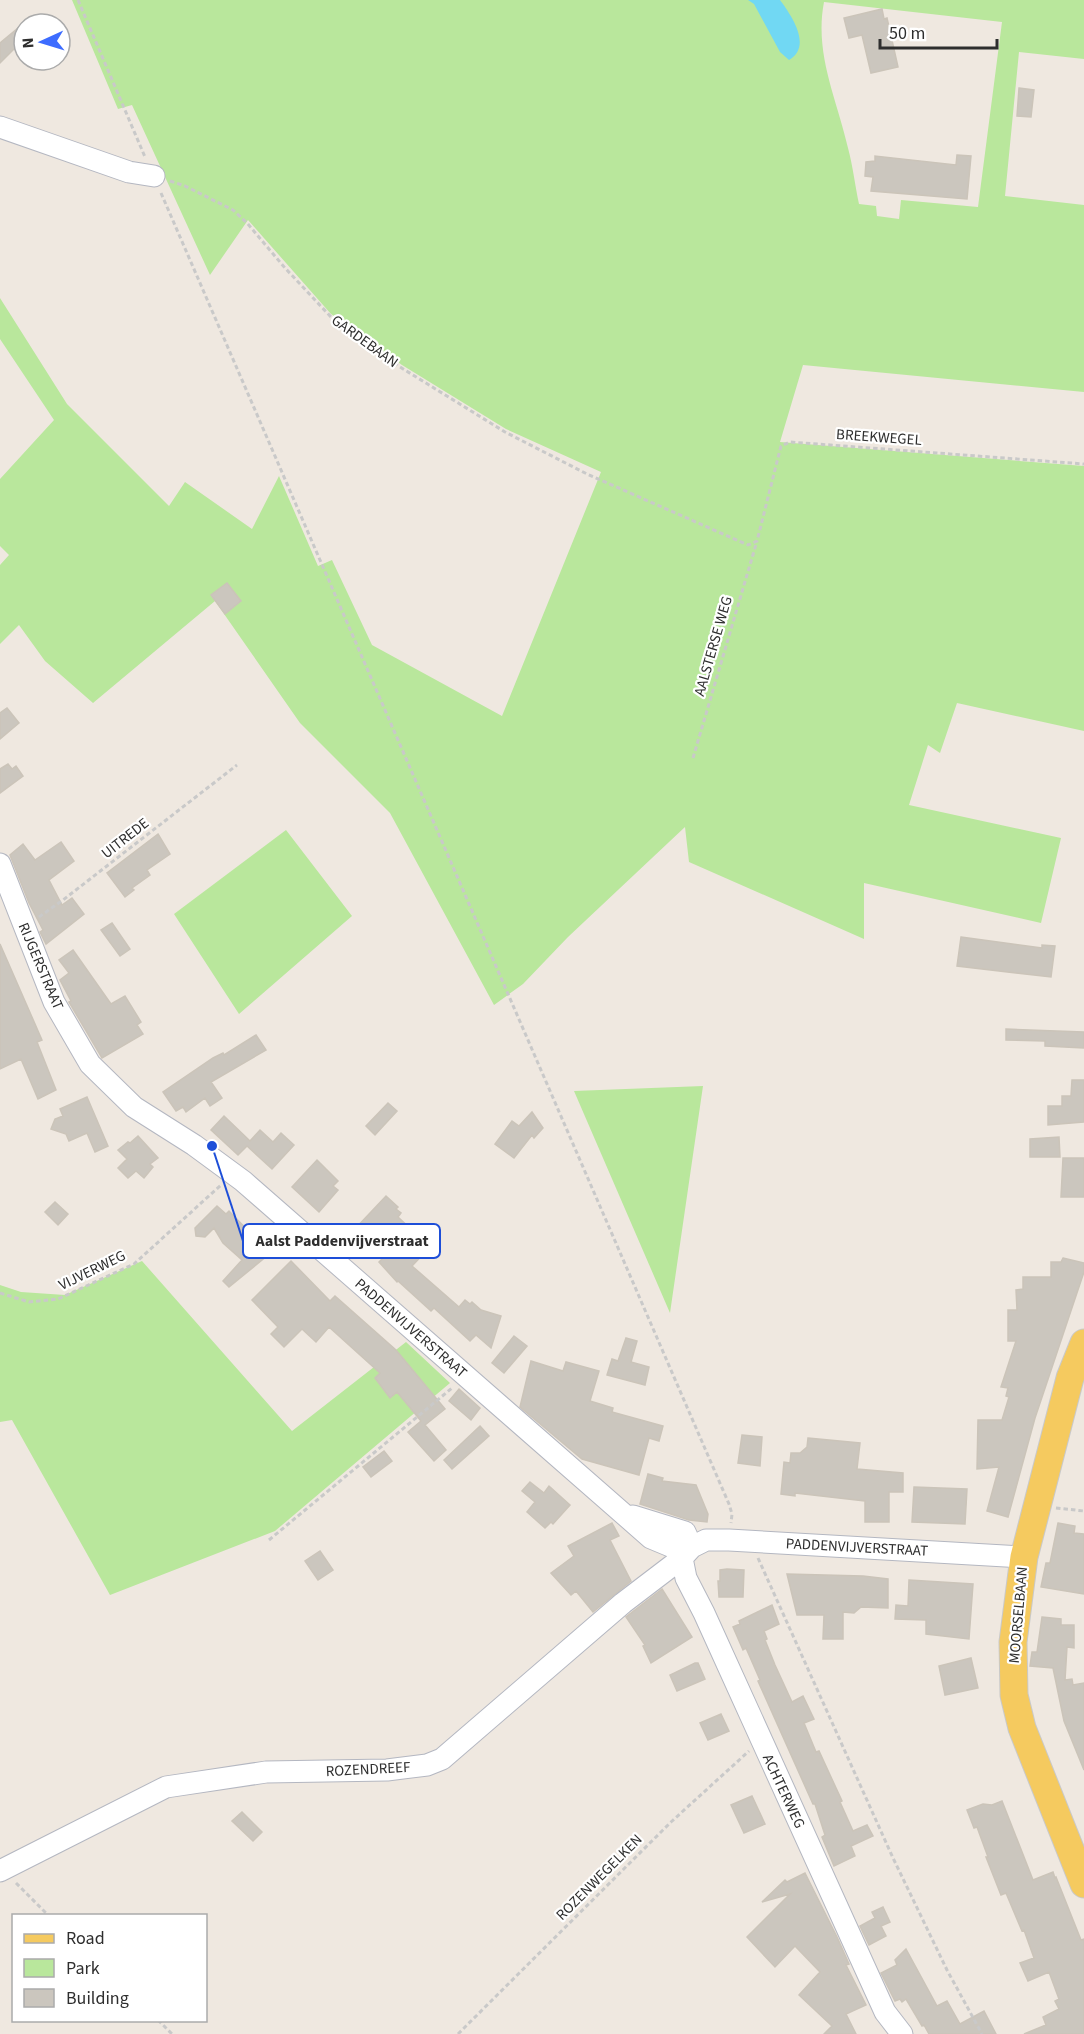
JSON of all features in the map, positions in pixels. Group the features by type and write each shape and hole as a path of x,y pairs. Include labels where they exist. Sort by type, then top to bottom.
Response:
{"main road":[{"name":"MOORSELBAAN","path":"1084,1343 1070,1378 1024,1557 1013,1642 1014,1695 1022,1728 1084,1884"}],"street":[{"path":"0,127 119,168 154,176"},
{"name":"RIJGERSTRAAT","path":"0,864 54,1002 90,1064"},
{"name":"PADDENVIJVERSTRAAT","path":"90,1064 134,1107 233,1173 616,1509 685,1533 687,1552 706,1540 729,1540 1024,1557"},
{"name":"ACHTERWEG","path":"687,1552 686,1578 885,2012 902,2034"},
{"name":"ROZENDREEF","path":"1,1870 166,1787 266,1772 387,1770 427,1765 442,1759 623,1603 687,1552"}],"path":[{"path":"78,0 729,1504 732,1514 729,1540"},
{"name":"GARDEBAAN","path":"154,176 186,186 232,210 247,223 331,317 400,367 495,426 587,474 748,545 757,541"},
{"name":"BREEKWEGEL","path":"757,541 781,446 790,442 1084,464"},
{"name":"AALSTERSE WEG","path":"693,758 757,541"},
{"name":"UITREDE","path":"25,927 237,765"},
{"name":"VIJVERWEG","path":"0,1293 28,1302 58,1299 134,1264 233,1173"},
{"path":"269,1540 466,1377"},
{"path":"1037,1504 1084,1511"},
{"path":"757,1541 757,1555 892,1858 947,1970 982,2034"},
{"name":"ROZENWEGELKEN","path":"458,2034 671,1822 760,1740"},
{"path":"1,1870 47,1914"},
{"path":"160,2022 172,2034"}],"green space":[{"path":"72,0 1084,0 1084,59 1019,52 1005,196 1084,205 1084,392 803,365 780,442 1084,466 1084,731 957,703 940,753 928,745 909,805 1061,838 1041,923 864,883 864,939 689,862 685,827 568,937 523,984 494,1005 390,813 300,723 215,601 93,703 45,661 19,625 0,644 0,565 9,555 0,546 0,479 54,420 0,339 0,298 67,404 169,506 185,482 252,529 279,476 318,566 332,560 372,645 502,716 601,472 506,429 402,365 331,314 248,220 210,275 132,105 118,109","holes":["824,2 1002,22 978,207 901,200 899,219 877,216 876,206 859,204 850,155 824,58 822,40"]},
{"path":"286,830 352,916 239,1014 174,914"},
{"path":"703,1086 670,1313 574,1091"},
{"path":"142,1261 292,1431 406,1342 450,1383 275,1531 110,1595 12,1420 0,1422 0,1285 21,1292 65,1295"}],"water":[{"path":"748,0 780,0 785,6 798,30 800,39 796,54 789,60 780,52 754,4"}],"building":[{"path":"882,9 884,19 887,18 898,67 871,73 862,35 849,38 844,18"},
{"path":"12,33 12,51 0,63 0,43"},
{"path":"1019,88 1034,90 1031,117 1017,116"},
{"path":"957,155 971,156 967,199 871,191 873,177 865,176 866,162 875,161 875,156 956,165"},
{"path":"227,583 241,601 225,614 211,595"},
{"path":"7,708 19,723 0,739 0,713"},
{"path":"8,764 12,769 16,766 23,776 0,793 0,769"},
{"path":"158,834 170,854 147,870 150,875 132,888 134,890 125,897 107,873"},
{"path":"61,842 74,861 49,880 62,905 72,898 84,914 46,944 40,932 43,930 29,903 10,855 23,844 35,860"},
{"path":"112,923 130,949 120,956 101,930"},
{"path":"961,937 1042,948 1042,945 1055,946 1051,977 957,966"},
{"path":"0,944 42,1040 37,1042 56,1090 38,1099 21,1059 0,1069"},
{"path":"73,950 111,1004 125,996 141,1022 137,1025 143,1034 102,1058 69,1002 71,1001 60,980 69,973 59,960"},
{"path":"1006,1029 1084,1032 1084,1048 1045,1046 1045,1041 1006,1040"},
{"path":"256,1035 266,1050 211,1082 222,1098 210,1106 205,1098 186,1112 183,1107 176,1111 163,1092 213,1058 223,1053 224,1055"},
{"path":"1072,1080 1084,1080 1084,1122 1048,1125 1048,1106 1062,1106 1062,1096 1071,1096"},
{"path":"87,1097 108,1146 95,1152 87,1133 69,1141 66,1134 51,1129 55,1119 63,1116 60,1109"},
{"path":"388,1103 397,1111 375,1135 366,1126"},
{"path":"532,1112 543,1128 534,1138 532,1135 514,1158 495,1144 512,1121 519,1126"},
{"path":"224,1116 250,1141 260,1130 273,1142 281,1133 294,1145 272,1169 247,1146 238,1155 211,1130"},
{"path":"138,1136 158,1158 150,1164 153,1167 144,1178 136,1171 128,1178 118,1168 127,1159 118,1150"},
{"path":"1059,1137 1060,1157 1030,1157 1030,1139"},
{"path":"1063,1158 1084,1158 1084,1197 1061,1197"},
{"path":"317,1160 338,1181 333,1186 338,1190 319,1212 292,1187"},
{"path":"386,1196 398,1207 396,1209 401,1213 398,1217 430,1247 412,1266 459,1307 465,1300 470,1304 472,1302 481,1310 501,1316 491,1348 476,1335 470,1341 434,1308 431,1311 397,1282 379,1262 384,1257 354,1230"},
{"path":"55,1202 68,1214 58,1225 45,1212"},
{"path":"217,1206 226,1214 229,1211 260,1243 269,1238 278,1247 229,1287 223,1281 242,1260 223,1243 214,1228 205,1237 196,1236 195,1228"},
{"path":"1063,1258 1084,1263 1084,1272 1035,1418 1008,1517 987,1511 999,1467 977,1469 978,1420 1002,1420 1009,1397 1006,1396 1008,1388 1001,1387 1016,1341 1008,1341 1008,1310 1017,1310 1016,1290 1023,1289 1023,1277 1051,1277 1051,1262 1061,1262"},
{"path":"291,1261 330,1301 335,1296 396,1350 445,1409 425,1425 446,1450 434,1461 408,1432 421,1421 397,1392 390,1398 375,1378 380,1373 329,1327 316,1342 302,1329 284,1347 271,1334 278,1327 252,1300"},
{"path":"514,1336 527,1346 504,1373 492,1363"},
{"path":"626,1338 637,1341 631,1362 649,1367 645,1385 607,1375 612,1359 618,1361"},
{"path":"531,1361 563,1371 566,1362 599,1371 590,1401 613,1408 612,1412 663,1426 659,1441 649,1438 639,1475 582,1459 520,1407"},
{"path":"459,1389 480,1408 471,1420 449,1401"},
{"path":"480,1426 489,1436 452,1469 444,1460"},
{"path":"742,1435 762,1437 760,1466 738,1463"},
{"path":"808,1438 860,1443 857,1469 903,1473 903,1492 889,1492 889,1522 865,1522 865,1501 795,1493 795,1496 781,1494 784,1462 790,1463 791,1453 800,1453 807,1447"},
{"path":"384,1451 392,1461 371,1477 363,1467"},
{"path":"648,1474 663,1478 662,1481 696,1485 708,1514 707,1522 689,1520 640,1504"},
{"path":"530,1482 544,1493 549,1486 570,1505 553,1524 551,1522 545,1528 527,1512 535,1502 522,1491"},
{"path":"914,1487 967,1489 965,1524 912,1522"},
{"path":"612,1523 619,1536 610,1540 631,1581 593,1612 576,1591 571,1595 551,1573 574,1556 568,1546"},
{"path":"1058,1523 1075,1526 1074,1533 1084,1534 1084,1594 1041,1587 1046,1563 1050,1563"},
{"path":"320,1551 333,1570 318,1580 305,1561"},
{"path":"720,1570 744,1570 743,1597 719,1597"},
{"path":"787,1574 888,1579 888,1608 861,1607 854,1613 843,1612 843,1639 823,1639 824,1615 797,1615"},
{"path":"909,1580 973,1584 969,1639 926,1634 926,1620 895,1619 896,1605 908,1606"},
{"path":"662,1589 692,1637 651,1663 643,1646 645,1645 626,1617"},
{"path":"772,1605 779,1624 764,1631 767,1639 765,1640 775,1665 792,1702 803,1696 814,1719 804,1723 816,1752 819,1751 842,1801 840,1802 853,1831 867,1825 873,1836 851,1846 855,1856 834,1866 822,1837 825,1835 815,1804 813,1804 758,1681 760,1680 746,1648 743,1650 733,1627 740,1624 739,1621"},
{"path":"1042,1617 1061,1619 1061,1625 1074,1625 1074,1648 1067,1647 1065,1680 1072,1679 1073,1685 1084,1683 1084,1770 1064,1721 1053,1668 1030,1666 1032,1652 1037,1652"},
{"path":"971,1658 978,1688 945,1695 939,1666"},
{"path":"698,1663 705,1679 677,1691 670,1675"},
{"path":"721,1714 729,1731 708,1740 700,1723"},
{"path":"752,1796 765,1824 744,1833 731,1805"},
{"path":"1002,1801 1033,1880 1053,1872 1081,1940 1084,1939 1084,2034 1024,2034 1046,2025 1043,2017 1059,2009 1055,2001 1059,1999 1049,1972 1028,1981 1020,1963 1034,1958 1024,1930 1022,1931 1006,1893 1001,1895 977,1827 974,1828 967,1810 983,1804 992,1805"},
{"path":"242,1812 262,1832 253,1841 232,1821"},
{"path":"805,1873 837,1937 849,1964 846,1965 866,2005 846,2014 856,2034 824,2034 832,2026 799,1995 820,1972 795,1946 775,1967 747,1937 790,1894 762,1902 785,1880 787,1882"},
{"path":"883,1907 890,1922 881,1926 886,1936 869,1945 860,1926 875,1918 872,1912"},
{"path":"906,1949 937,2006 947,2001 960,2024 984,2011 996,2034 929,2034 906,1999 902,2002 900,1999 895,2001 881,1973 897,1965 895,1960"}],"place":[{"name":"Aalst Paddenvijverstraat","path":"212,1146"}]}
